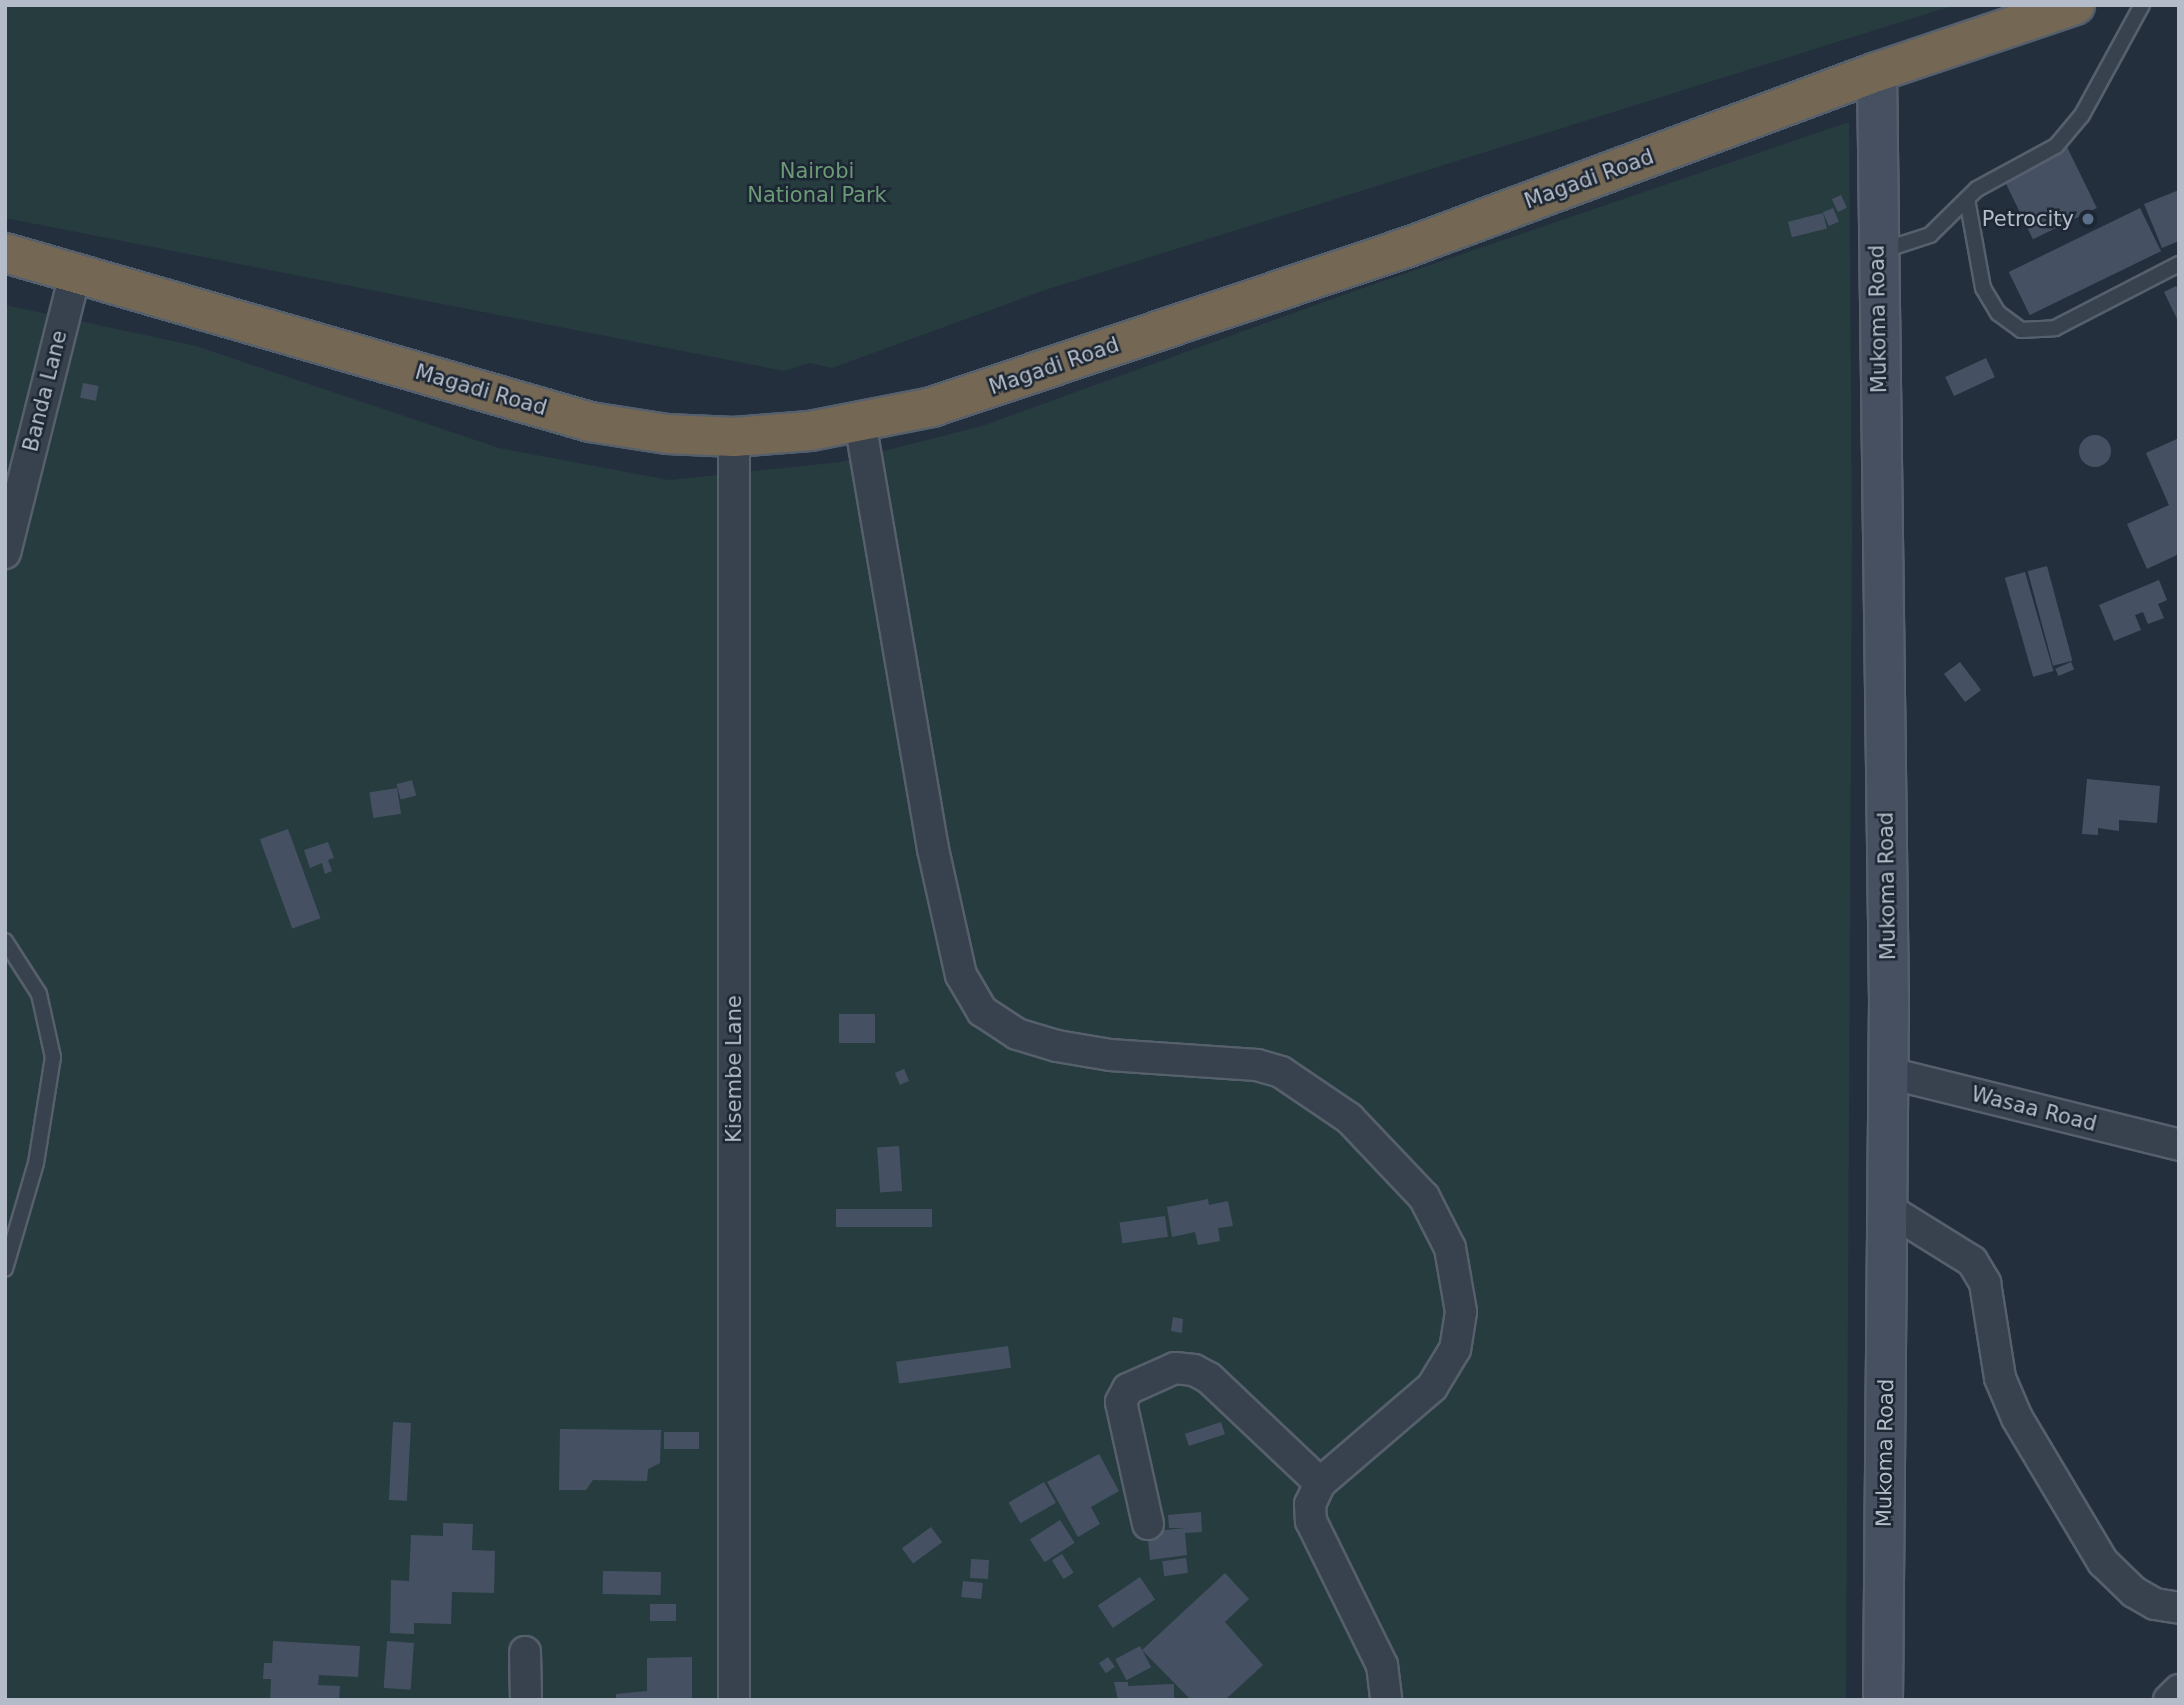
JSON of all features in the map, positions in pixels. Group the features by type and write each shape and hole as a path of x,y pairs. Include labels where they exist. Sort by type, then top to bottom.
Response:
{"highway":[{"name":"Magadi Road","path":"5,253 76,270 590,422 667,434 734,438 860,422 932,407 1411,246 1877,72 2075,5"}],"street":[{"name":"Mukoma Road","path":"1877,72 1877,252 1889,1073 1883,1700"},
{"name":"Banda Lane","path":"5,552 76,270"},
{"path":"860,422 933,849 961,975 982,1011 1017,1034 1057,1046 1110,1055 1257,1065 1282,1072 1349,1118 1424,1197 1450,1248 1461,1312 1455,1349 1432,1387 1320,1483 1310,1504 1311,1521 1382,1665 1386,1700"},
{"name":"Kisembe Lane","path":"734,438 734,1700"},
{"name":"Wasaa Road","path":"1889,1073 2179,1145"},
{"path":"1888,1209 1972,1261 1985,1283 2000,1378 2017,1418 2103,1562 2134,1592 2155,1604 2179,1608"},
{"path":"1148,1524 1121,1402 1128,1389 1175,1368 1194,1370 1209,1378 1320,1483"},
{"path":"525,1652 526,1700"},
{"path":"2169,1700 2179,1690"}],"lane":[{"path":"1877,252 1930,235 1977,188 2056,146 2082,115 2142,5"},
{"path":"1966,199 1983,288 1998,313 2021,330 2055,328 2179,264"},
{"path":"5,941 39,994 53,1057 36,1163 5,1269"}],"green space":[{"name":"Nairobi National Park","path":"5,5 1955,5 1045,290 832,368 810,363 784,371 5,218"},
{"path":"1849,122 1852,534 1846,1700 5,1700 5,305 196,346 499,448 669,480 840,462 982,426 1357,290"}],"building":[{"path":"2067,147 2097,208 2033,239 2003,178"},
{"path":"2179,190 2179,241 2162,248 2144,204"},
{"path":"1841,195 1847,208 1838,212 1832,199"},
{"path":"1833,208 1839,222 1829,226 1823,212"},
{"path":"2140,208 2161,251 2030,315 2009,272"},
{"path":"1823,213 1827,229 1792,237 1788,222"},
{"path":"2176,286 2179,291 2179,323 2164,292"},
{"path":"1986,358 1995,377 1954,396 1945,377"},
{"path":"83,383 99,386 96,401 80,398"},
{"path":"2095,435 2106,440 2111,451 2106,462 2095,467 2084,462 2079,451 2084,440"},
{"path":"2179,438 2179,554 2147,569 2127,524 2169,505 2146,453"},
{"path":"2047,566 2072,661 2053,666 2028,571"},
{"path":"2025,572 2053,671 2033,677 2005,578"},
{"path":"2159,580 2167,600 2158,604 2164,618 2148,624 2143,612 2135,615 2141,630 2114,641 2099,605"},
{"path":"1960,662 1981,690 1965,702 1944,674"},
{"path":"2071,662 2074,669 2058,676 2055,669"},
{"path":"2087,779 2160,786 2157,823 2119,820 2119,831 2098,828 2098,835 2082,834"},
{"path":"412,780 416,795 401,800 397,784"},
{"path":"397,788 401,814 373,818 369,792"},
{"path":"288,829 320,918 292,929 260,839"},
{"path":"328,842 334,858 328,860 332,871 325,874 322,863 310,868 304,850"},
{"path":"839,1014 875,1014 875,1043 839,1043"},
{"path":"904,1069 909,1081 900,1085 895,1073"},
{"path":"899,1146 902,1191 880,1192 877,1148"},
{"path":"1208,1199 1209,1205 1228,1201 1233,1226 1218,1228 1220,1241 1198,1245 1195,1232 1172,1237 1167,1207"},
{"path":"836,1209 932,1209 932,1227 836,1227"},
{"path":"1165,1216 1168,1237 1122,1243 1119,1222"},
{"path":"1173,1317 1183,1319 1182,1333 1171,1331"},
{"path":"1008,1346 1011,1368 899,1384 896,1362"},
{"path":"393,1422 411,1423 407,1501 389,1500"},
{"path":"1221,1422 1225,1434 1189,1446 1185,1434"},
{"path":"560,1429 661,1430 660,1463 648,1469 647,1481 593,1480 586,1490 559,1490"},
{"path":"664,1432 699,1432 699,1449 664,1449"},
{"path":"1099,1454 1119,1491 1091,1507 1100,1524 1078,1537 1047,1482"},
{"path":"1044,1482 1056,1503 1020,1523 1008,1502"},
{"path":"1201,1512 1202,1532 1185,1533 1187,1555 1150,1560 1147,1532 1185,1528 1169,1528 1168,1515"},
{"path":"1060,1520 1075,1543 1045,1562 1030,1540"},
{"path":"443,1523 473,1524 472,1550 495,1551 494,1593 452,1592 451,1624 414,1623 414,1634 390,1633 391,1580 409,1581 411,1535 443,1536"},
{"path":"931,1527 942,1542 913,1564 902,1548"},
{"path":"1062,1554 1074,1573 1063,1579 1052,1560"},
{"path":"1186,1558 1188,1573 1164,1576 1162,1561"},
{"path":"971,1559 989,1560 988,1579 970,1578"},
{"path":"603,1571 661,1572 661,1595 603,1594"},
{"path":"1225,1573 1249,1599 1225,1622 1263,1665 1225,1700 1191,1700 1142,1650"},
{"path":"1140,1577 1155,1599 1113,1628 1098,1606"},
{"path":"963,1581 983,1583 981,1599 961,1597"},
{"path":"650,1604 676,1604 676,1621 650,1621"},
{"path":"273,1641 360,1646 358,1677 319,1675 318,1685 340,1686 339,1700 270,1700 271,1679 263,1679 264,1663 272,1663"},
{"path":"387,1641 414,1643 411,1690 384,1688"},
{"path":"1140,1646 1151,1667 1127,1680 1115,1659"},
{"path":"692,1657 692,1700 616,1700 616,1694 647,1691 647,1658"},
{"path":"1108,1657 1115,1667 1106,1673 1099,1663"},
{"path":"1114,1682 1128,1682 1128,1686 1174,1684 1174,1700 1118,1700"}],"place":[{"name":"Petrocity","path":"2088,219"}]}
